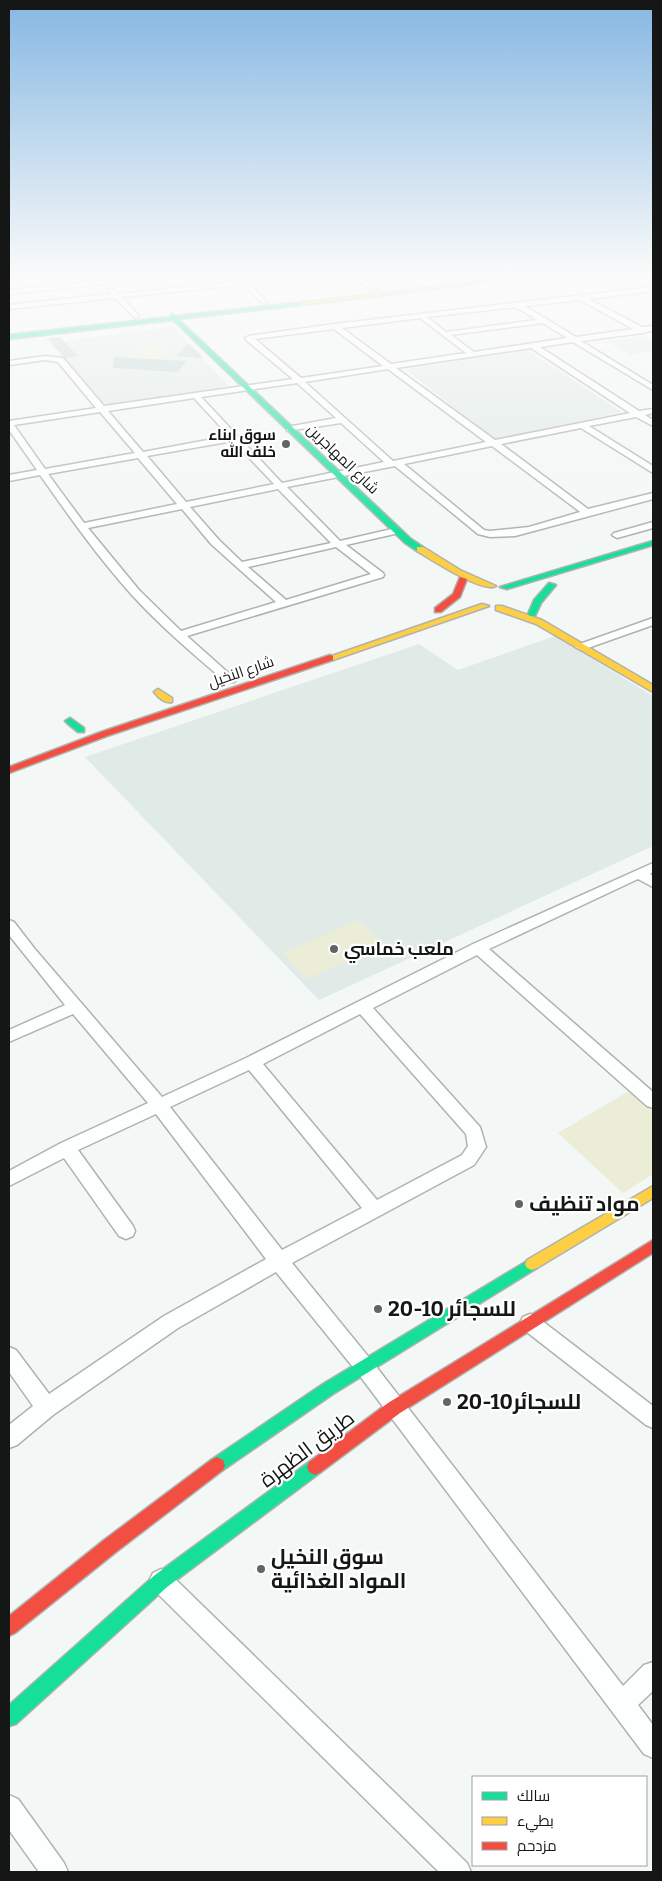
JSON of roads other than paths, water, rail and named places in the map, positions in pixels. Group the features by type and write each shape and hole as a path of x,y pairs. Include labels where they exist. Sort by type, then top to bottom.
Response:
{"main road":[{"name":"شارع المهاجرين","path":"222,365 408,541 463,576 492,586"},
{"path":"504,587 653,543"},
{"path":"598,572 653,555"},
{"name":"شارع المهاجرين","path":"463,576 473,595 485,606"},
{"path":"438,610 457,595 463,576 529,580"},
{"path":"499,608 556,584 536,602 532,618"},
{"path":"492,586 511,589 520,598 532,618"},
{"name":"شارع النخيل","path":"9,759 81,730 438,610 492,586"},
{"path":"485,606 499,608 532,618 653,689"},
{"name":"شارع النخيل","path":"9,770 104,734 485,606"},
{"path":"459,614 492,614 532,618"},
{"path":"158,692 169,700"},
{"path":"70,721 81,730"},
{"name":"طريق الظهرة","path":"9,1627 69,1576 283,1419 364,1366 653,1191"},
{"name":"طريق الظهرة","path":"9,1717 161,1581 394,1408 653,1246"}],"street":[{"path":"63,365 215,542 283,603"},
{"path":"281,365 394,464 481,532 488,535 504,535 653,496"},
{"path":"386,365 583,509 585,513"},
{"path":"230,680 179,635 135,592 81,526 9,423 405,365"},
{"path":"562,365 653,424"},
{"path":"615,365 653,388"},
{"path":"179,635 379,575 338,544 311,519 195,395"},
{"path":"81,526 653,411"},
{"path":"290,429 342,420"},
{"path":"582,426 653,470"},
{"path":"9,478 235,438"},
{"path":"617,535 653,525"},
{"path":"240,566 396,531"},
{"path":"581,647 653,621"},
{"path":"9,1179 67,1148 158,1104 252,1062 478,948 646,870 653,883"},
{"path":"9,925 75,1007 158,1104 279,1261 364,1366 394,1408 653,1745"},
{"path":"478,948 653,1102"},
{"path":"9,1438 46,1408 172,1322 279,1261 468,1160 477,1147 474,1132 362,1006"},
{"path":"9,1036 75,1007"},
{"path":"252,1062 374,1210"},
{"path":"67,1148 126,1231"},
{"path":"530,1324 653,1418"},
{"path":"9,1356 46,1408"},
{"path":"161,1581 458,1872"},
{"path":"622,1704 653,1674"},
{"path":"9,1808 55,1872"}],"place":[{"name":"سوق ابناء خلف الله","path":"286,444"},
{"name":"ملعب خماسي","path":"334,949"},
{"name":"مواد تنظيف","path":"519,1204"},
{"name":"20-10 للسجائر","path":"378,1309"},
{"name":"20-10للسجائر","path":"447,1402"},
{"name":"سوق النخيل المواد الغذائية","path":"261,1569"}]}
